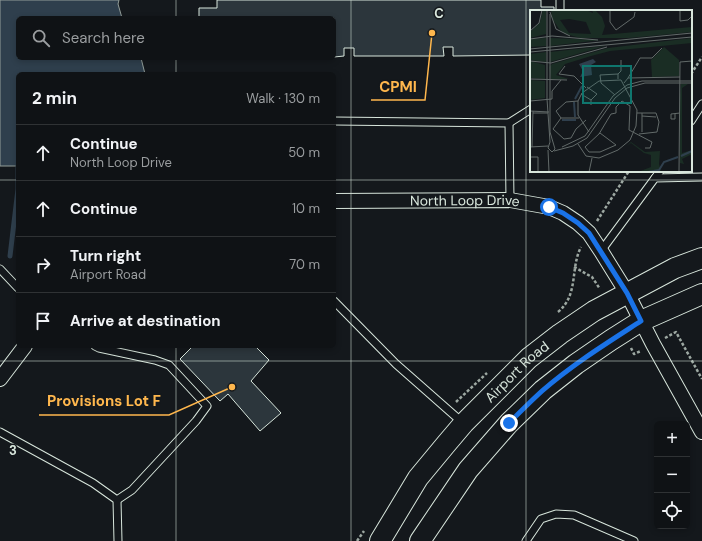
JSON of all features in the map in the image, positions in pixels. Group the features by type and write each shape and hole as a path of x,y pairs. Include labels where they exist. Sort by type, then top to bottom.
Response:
{"main road":[{"name":"Airport Road","path":"380,541 418,478 464,423 529,358 560,334 594,311 675,268 702,258"},
{"path":"420,541 468,470 509,423 543,390 576,364 641,321 702,294"}],"street":[{"name":"North Loop Drive","path":"336,201 510,200 549,207 563,213 578,223 589,233 601,251 627,293 702,432"},
{"path":"0,379 23,348"}],"lane":[{"path":"692,119 702,104"},
{"path":"336,121 509,123 530,111"},
{"path":"509,123 510,200"},
{"path":"601,251 659,172"},
{"path":"655,178 702,177"},
{"path":"0,269 16,286"},
{"path":"336,303 396,364 464,423"},
{"path":"99,348 169,364 207,406 196,421 132,490 118,500"},
{"path":"0,432 93,483 118,500"},
{"path":"118,500 118,541"},
{"path":"526,541 541,519 556,514 574,515 634,541"}],"path":[{"path":"692,72 702,57"},
{"path":"594,225 628,172"},
{"path":"556,314 567,302 572,290 574,267 581,246"},
{"path":"574,267 592,277 600,288"},
{"path":"661,340 676,332 702,379"},
{"path":"630,346 634,354 642,350"},
{"path":"454,404 488,371"}],"water":[{"path":"0,0 119,0 118,4 121,16 16,16 16,60 142,60 144,72 16,72 16,166 0,166"}],"building":[{"path":"217,0 541,0 541,7 554,7 554,10 530,10 530,55 453,56 453,47 443,47 444,56 354,56 354,48 344,48 344,56 336,57 336,16 199,16 199,8 217,8"},
{"path":"191,348 257,348 269,360 251,381 281,413 260,431 228,394 220,401 180,359"}],"waterway":[{"path":"10,256 16,206"}],"place":[{"name":"CPMI","path":"432,33"},
{"name":"Provisions Lot F","path":"232,387"}],"route":[{"path":"509,423 543,390 576,364 641,321 627,293 589,233 578,223 563,213 549,207"}]}
